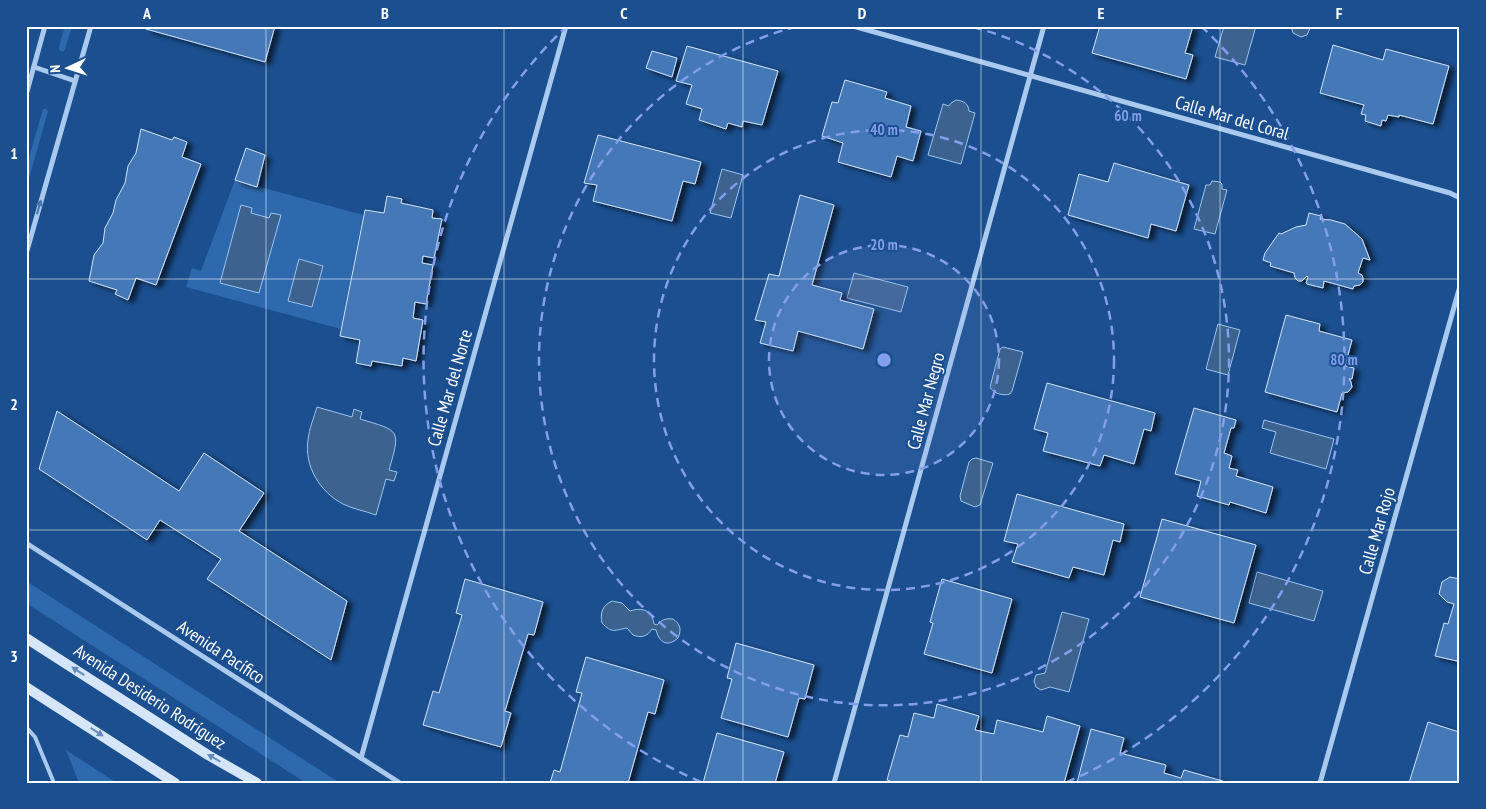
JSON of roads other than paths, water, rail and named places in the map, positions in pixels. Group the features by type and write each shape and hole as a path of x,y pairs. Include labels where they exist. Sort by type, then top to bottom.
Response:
{"street":[{"path":"26,95 45,26"},
{"path":"26,254 90,26"},
{"name":"Calle Mar del Norte","path":"361,758 566,26"},
{"name":"Calle Mar del Coral","path":"853,26 1460,198"},
{"name":"Calle Mar Negro","path":"834,783 1044,26"},
{"path":"34,67 75,81"},
{"name":"Calle Mar Rojo","path":"1320,783 1460,286"},
{"name":"Avenida Pacífico","path":"26,543 400,783"},
{"name":"Avenida Desiderio Rodríguez","path":"26,638 208,755 257,783"},
{"path":"26,687 175,783"}],"lane":[{"path":"26,727 35,737 54,783"}]}
